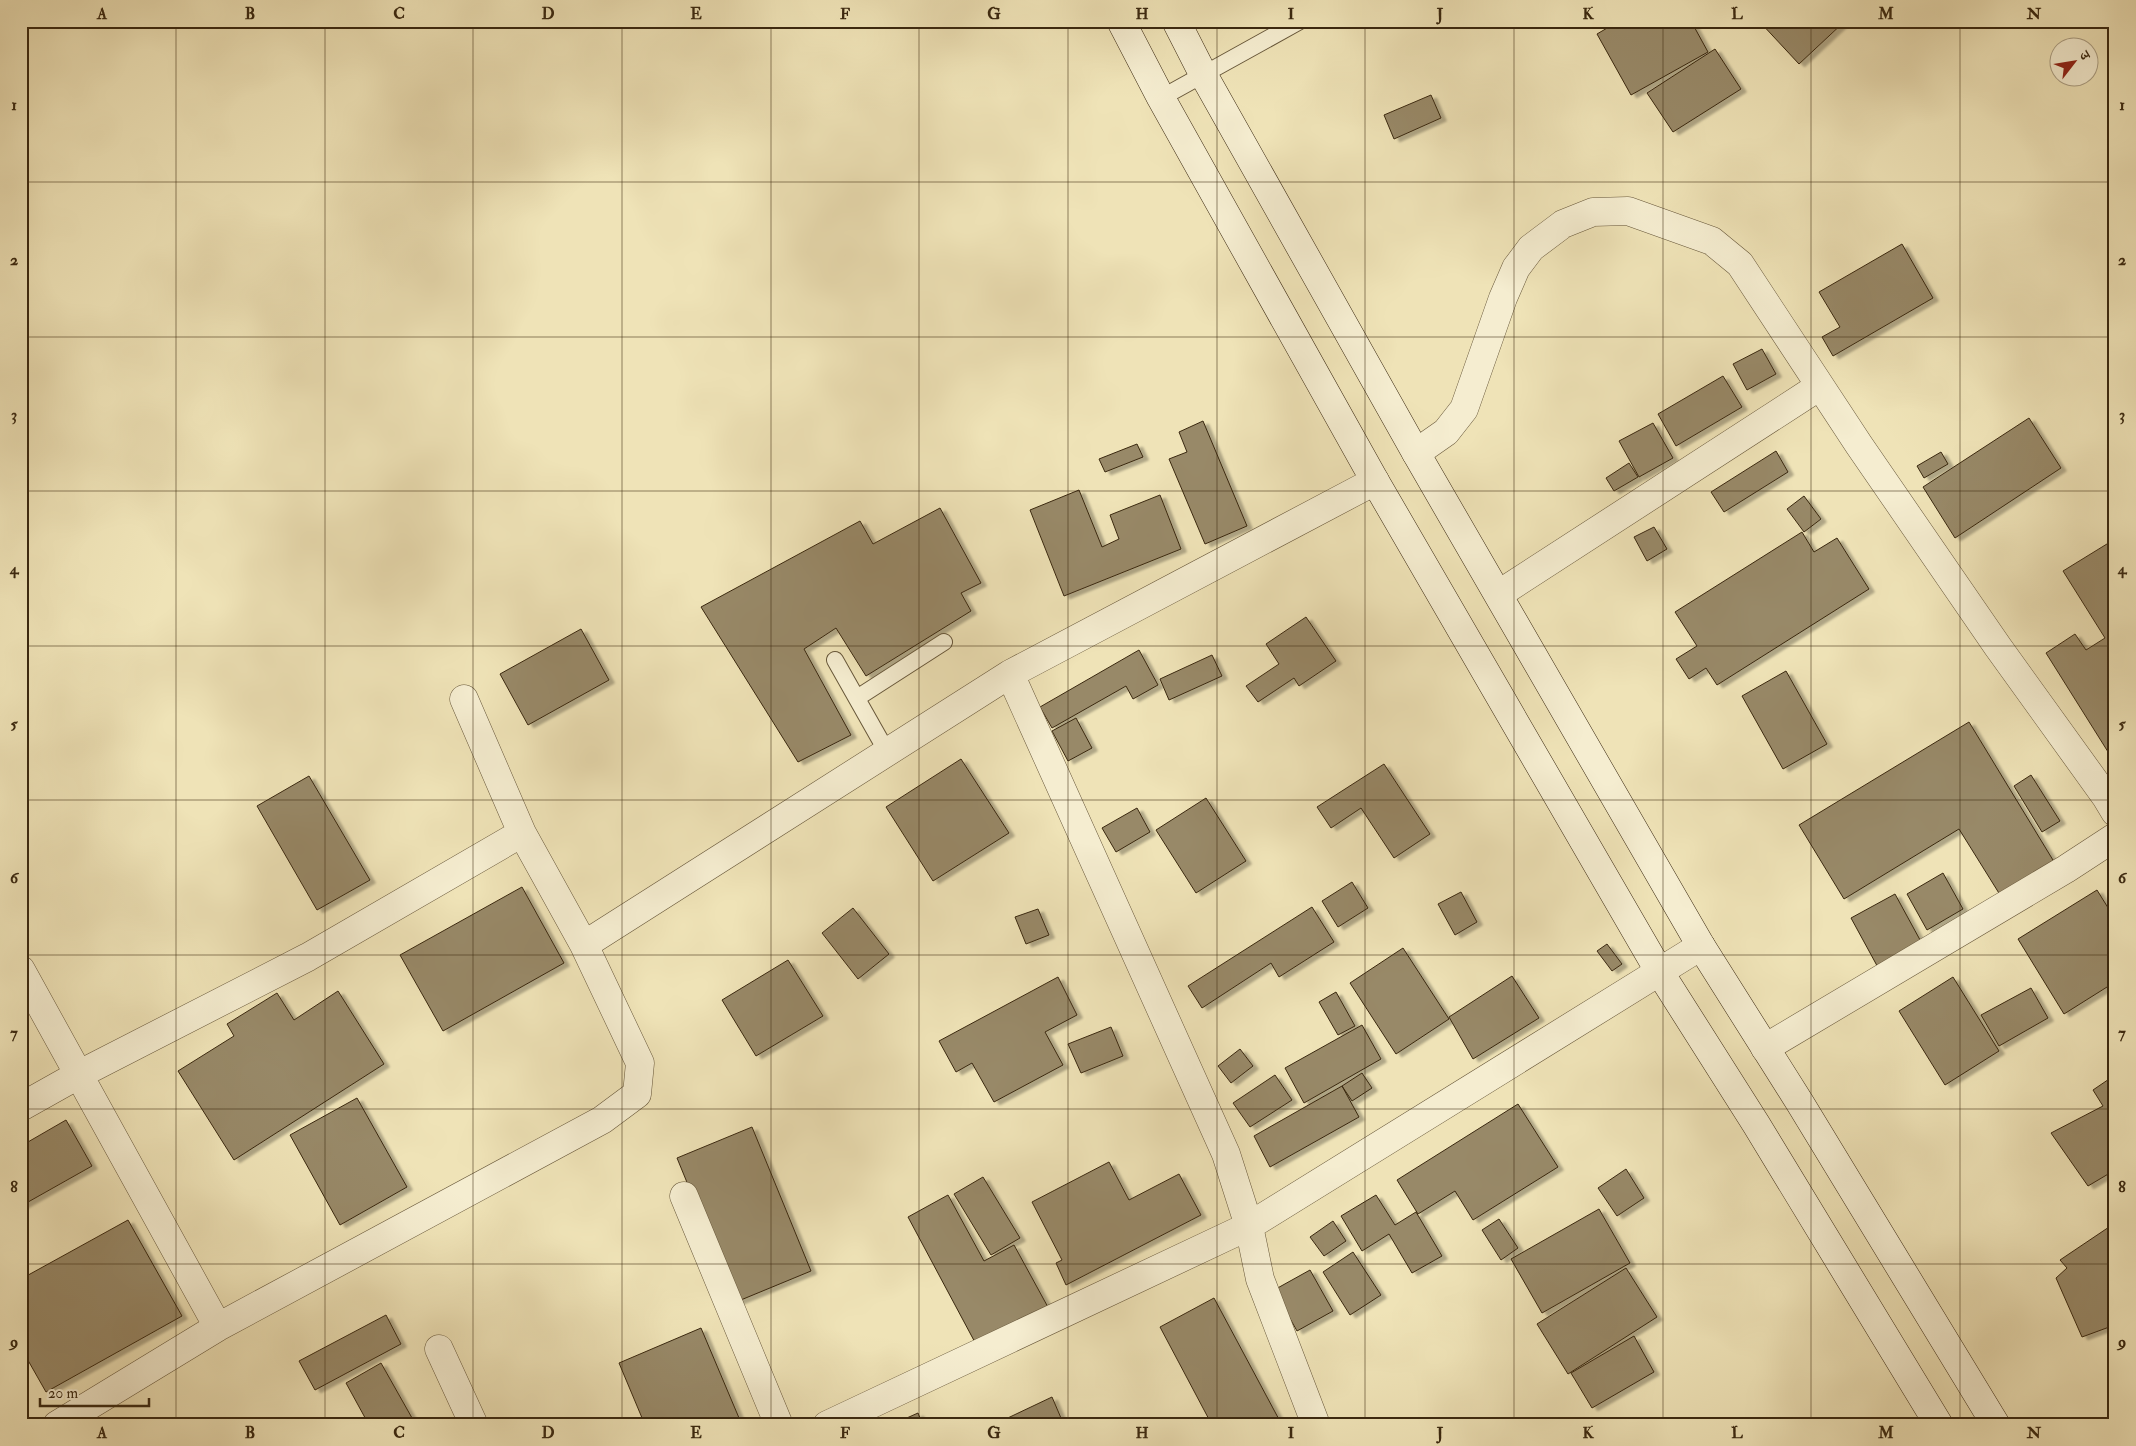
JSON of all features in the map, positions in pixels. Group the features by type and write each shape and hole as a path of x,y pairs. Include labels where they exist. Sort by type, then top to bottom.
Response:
{"street":[{"path":"1121,21 1160,98 1375,481 1659,971 1756,1124 1939,1425"},
{"path":"1176,21 1203,74 1416,453 1701,946 1996,1425"},
{"path":"1416,453 1446,432 1464,409 1503,298 1516,268 1531,248 1563,224 1593,212 1628,211 1712,241 1740,264 1820,386 1998,647 2115,812"},
{"path":"1499,594 1820,386"},
{"path":"584,945 1010,674 1375,481"},
{"path":"1010,674 1226,1154 1249,1226 1260,1279 1316,1425"},
{"path":"57,1425 218,1327 602,1120 637,1094 640,1063 584,945 522,833 464,699"},
{"path":"21,1107 78,1075 308,957 522,833"},
{"path":"1765,1048 2066,869 2115,837"},
{"path":"827,1425 1249,1226 1701,946"},
{"path":"21,970 218,1327"},
{"path":"684,1196 779,1425"},
{"path":"439,1349 474,1425"}],"lane":[{"path":"1160,98 1300,21"},
{"path":"857,698 944,642"},
{"path":"835,660 887,752"}],"building":[{"path":"1619,21 1691,21 1708,52 1631,95 1597,34"},
{"path":"1759,21 1845,21 1799,64"},
{"path":"1715,49 1741,89 1673,132 1647,93"},
{"path":"1431,95 1441,118 1394,139 1384,115"},
{"path":"1902,244 1933,298 1833,356 1822,337 1840,327 1819,292"},
{"path":"1762,349 1776,374 1747,390 1733,364"},
{"path":"1723,376 1742,407 1676,446 1658,414"},
{"path":"2029,418 2061,468 1955,538 1923,487"},
{"path":"1203,421 1247,526 1205,544 1169,459 1187,452 1179,432"},
{"path":"1653,423 1673,458 1639,477 1619,441"},
{"path":"1137,444 1143,457 1105,472 1099,459"},
{"path":"1776,451 1788,472 1724,512 1711,492"},
{"path":"1941,452 1948,464 1924,478 1917,466"},
{"path":"1629,463 1638,477 1614,491 1606,478"},
{"path":"1079,490 1102,547 1119,539 1110,515 1160,495 1181,549 1064,596 1030,510"},
{"path":"1804,496 1821,519 1804,532 1787,509"},
{"path":"940,508 981,583 961,593 971,611 866,676 836,628 804,649 851,735 798,762 701,607 860,521 873,544"},
{"path":"1654,527 1667,549 1647,561 1634,537"},
{"path":"1802,532 1814,552 1837,538 1869,589 1717,685 1706,668 1689,679 1676,659 1697,646 1675,612"},
{"path":"2115,539 2115,763 2046,653 2075,634 2086,650 2105,638 2063,571"},
{"path":"1306,617 1336,661 1299,686 1294,678 1258,702 1246,686 1279,664 1266,644"},
{"path":"581,629 609,680 528,725 500,674"},
{"path":"1139,650 1158,685 1133,699 1126,686 1052,728 1040,707"},
{"path":"1212,655 1222,676 1169,700 1160,679"},
{"path":"1786,671 1827,744 1783,769 1742,696"},
{"path":"1076,718 1092,748 1068,761 1052,731"},
{"path":"1969,722 2056,865 2002,898 1959,829 1844,899 1799,825"},
{"path":"961,759 1009,833 933,881 886,807"},
{"path":"1384,764 1430,834 1394,858 1361,808 1331,828 1317,807"},
{"path":"2031,775 2060,821 2042,832 2014,786"},
{"path":"309,776 370,880 317,910 257,806"},
{"path":"1206,798 1246,861 1196,893 1156,830"},
{"path":"1137,808 1150,832 1116,852 1102,828"},
{"path":"1943,873 1963,909 1927,930 1907,894"},
{"path":"1352,882 1368,908 1338,927 1322,901"},
{"path":"522,887 564,963 443,1031 400,955"},
{"path":"2097,890 2115,919 2115,982 2064,1014 2018,939"},
{"path":"1461,892 1477,922 1455,935 1438,904"},
{"path":"1895,894 1925,949 1881,973 1851,918"},
{"path":"1312,907 1334,942 1279,977 1271,963 1202,1008 1188,986"},
{"path":"853,908 889,954 858,979 822,933"},
{"path":"1038,909 1049,935 1026,944 1015,917"},
{"path":"1607,944 1622,964 1612,971 1597,951"},
{"path":"1403,948 1449,1019 1396,1054 1350,983"},
{"path":"788,960 823,1016 756,1056 722,1000"},
{"path":"1512,976 1539,1018 1473,1059 1449,1017"},
{"path":"1058,977 1077,1015 1045,1032 1063,1065 994,1102 972,1063 956,1072 939,1041"},
{"path":"1953,977 1999,1051 1945,1085 1899,1011"},
{"path":"2031,988 2048,1018 1999,1046 1981,1015"},
{"path":"338,991 384,1064 234,1160 178,1071 234,1036 227,1024 277,993 294,1020"},
{"path":"1336,992 1355,1026 1338,1035 1319,1002"},
{"path":"1362,1025 1381,1059 1304,1103 1285,1068"},
{"path":"1111,1027 1123,1056 1081,1073 1068,1044"},
{"path":"1240,1049 1253,1066 1231,1083 1218,1066"},
{"path":"1362,1073 1372,1088 1352,1101 1342,1086"},
{"path":"1275,1075 1292,1100 1250,1127 1233,1103"},
{"path":"2115,1075 2115,1170 2088,1186 2051,1133 2103,1106 2093,1090"},
{"path":"1342,1086 1359,1117 1270,1167 1254,1136"},
{"path":"357,1098 407,1187 340,1225 290,1135"},
{"path":"1518,1104 1558,1167 1473,1220 1455,1191 1418,1214 1397,1180"},
{"path":"66,1120 92,1166 21,1206 21,1146"},
{"path":"752,1127 811,1271 736,1302 677,1158"},
{"path":"1109,1162 1129,1200 1179,1174 1201,1215 1066,1285 1056,1263 1062,1260 1032,1202"},
{"path":"1626,1169 1644,1198 1617,1216 1598,1188"},
{"path":"983,1177 1020,1238 991,1255 954,1194"},
{"path":"948,1195 984,1261 1014,1245 1049,1309 978,1348 908,1217"},
{"path":"1376,1195 1395,1225 1416,1212 1442,1256 1412,1273 1389,1234 1362,1251 1341,1216"},
{"path":"1599,1209 1630,1263 1542,1313 1511,1259"},
{"path":"1499,1219 1518,1248 1501,1260 1482,1230"},
{"path":"128,1220 182,1316 46,1392 21,1348 21,1279"},
{"path":"1333,1221 1346,1241 1324,1256 1310,1237"},
{"path":"2115,1223 2115,1330 2112,1326 2082,1337 2056,1278 2067,1268 2060,1260"},
{"path":"1353,1252 1381,1295 1350,1315 1323,1272"},
{"path":"1626,1268 1657,1317 1568,1374 1537,1324"},
{"path":"1310,1270 1333,1311 1297,1331 1274,1290"},
{"path":"1214,1298 1282,1425 1212,1425 1160,1327"},
{"path":"386,1315 401,1344 315,1390 299,1361"},
{"path":"701,1328 742,1425 645,1425 619,1363"},
{"path":"1634,1336 1654,1372 1592,1408 1571,1373"},
{"path":"381,1363 416,1425 369,1425 346,1383"},
{"path":"1052,1397 1064,1425 993,1425"},
{"path":"918,1413 923,1425 891,1425"}]}
